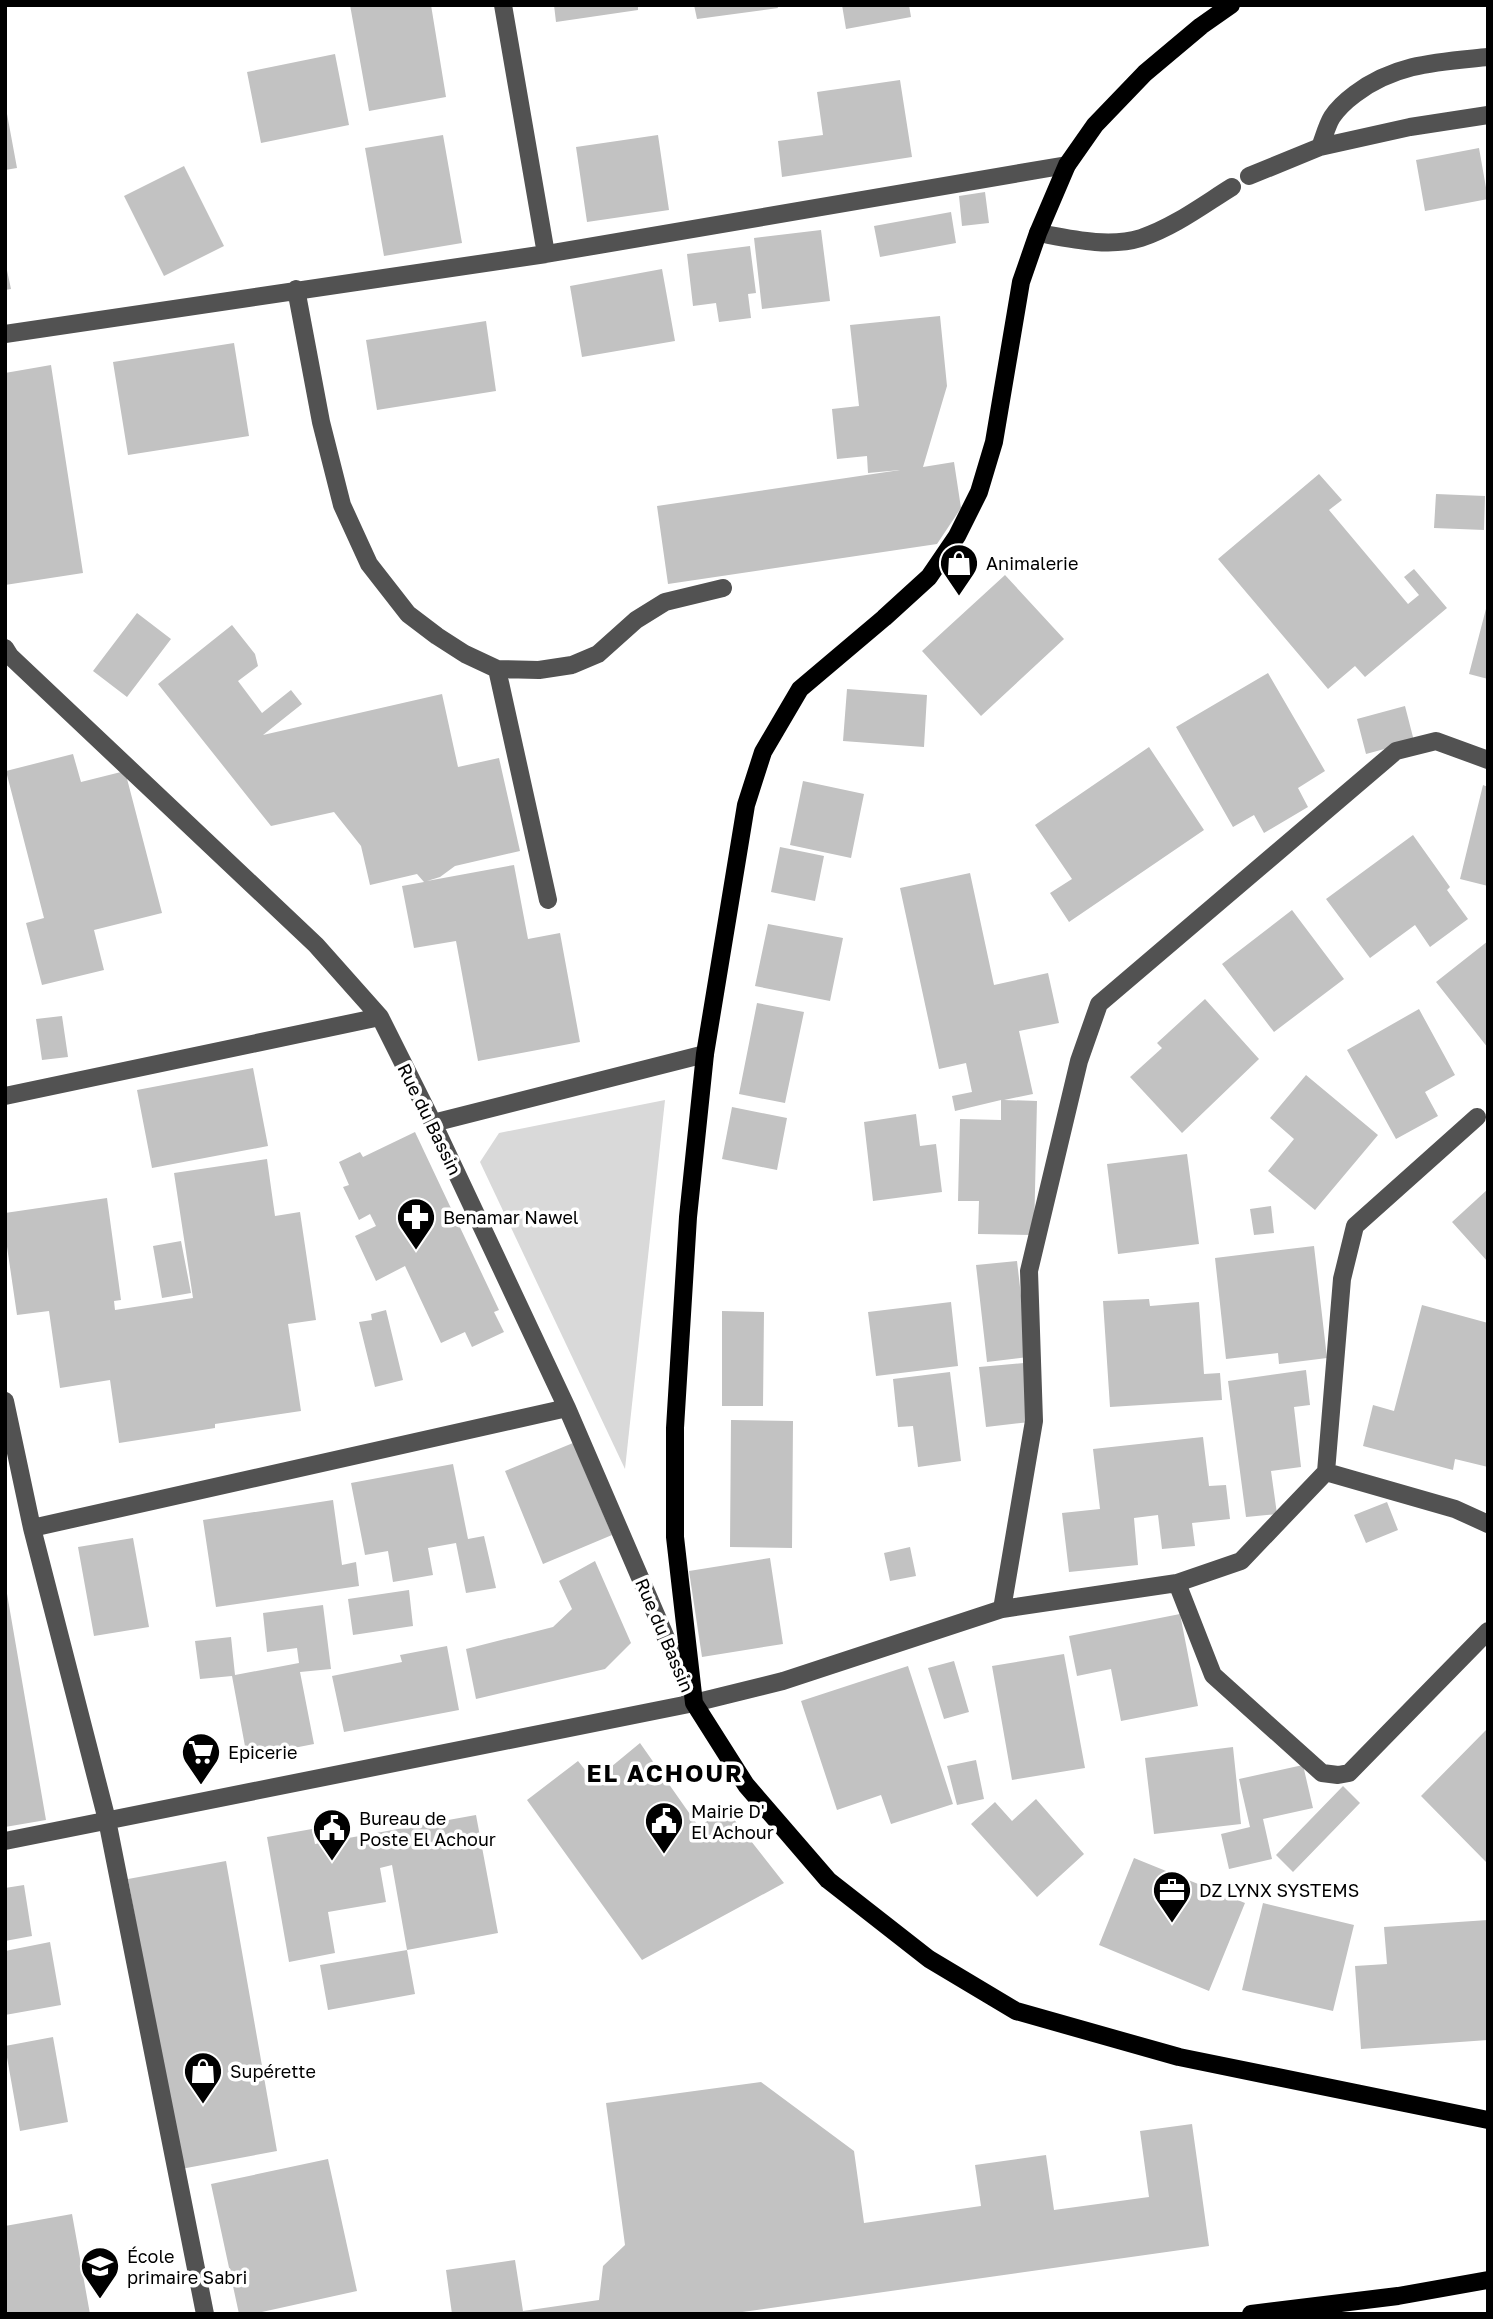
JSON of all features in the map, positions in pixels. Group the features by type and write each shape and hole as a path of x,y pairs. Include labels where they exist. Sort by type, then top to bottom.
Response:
{"main road":[{"path":"1231,5 1201,26 1145,73 1095,125 1067,165 1038,233 1021,282 994,442 979,492 957,536 929,577 800,689 762,752 746,805 705,1054 688,1217 675,1428 675,1537 694,1703 746,1785 828,1880 929,1959 1016,2011 1179,2057 1488,2120"},
{"path":"1251,2314 1398,2297 1488,2280"}],"street":[{"path":"503,5 546,254"},
{"path":"1320,147 1332,117 1347,100 1384,76 1416,65 1488,57"},
{"path":"1249,176 1320,147 1410,127 1488,116"},
{"path":"5,334 546,254 1067,165"},
{"path":"1038,233 1110,242 1141,238 1172,225 1232,187"},
{"path":"296,289 321,422 342,505 369,564 408,614 437,636 465,654 497,669 539,670 572,665 598,654 636,620 665,602 723,588"},
{"name":"Rue du Bassin","path":"7,653 316,945 380,1017 567,1408 694,1703"},
{"path":"497,669 548,900"},
{"path":"1002,1609 1034,1421 1028,1271 1079,1061 1099,1004 1396,751 1436,741 1488,760"},
{"path":"5,1096 380,1017"},
{"path":"433,1124 705,1054"},
{"path":"5,1841 694,1703 783,1681 1002,1609 1177,1583 1241,1561 1326,1472 1342,1279 1354,1226 1477,1117"},
{"path":"5,1401 32,1528 107,1820 205,2314"},
{"path":"32,1528 567,1408"},
{"path":"1326,1472 1455,1509 1488,1524"},
{"path":"1177,1583 1213,1675 1322,1773 1349,1773 1488,1631"}],"shaded area":[{"path":"665,1100 625,1469 480,1162 499,1133"}],"building":[{"path":"350,5 431,5 446,97 369,111"},
{"path":"554,5 638,5 638,10 556,22"},
{"path":"694,5 777,5 778,8 697,19"},
{"path":"842,5 909,5 911,17 846,29"},
{"path":"335,54 349,125 261,143 247,72"},
{"path":"900,80 912,157 782,177 778,141 823,135 817,92"},
{"path":"5,103 17,168 5,170"},
{"path":"443,135 462,243 384,256 365,148"},
{"path":"658,135 669,210 587,222 576,147"},
{"path":"1479,148 1488,199 1425,211 1416,160"},
{"path":"184,166 224,246 164,276 124,196"},
{"path":"985,192 989,223 962,226 959,196"},
{"path":"951,212 956,243 880,257 874,226"},
{"path":"821,230 830,301 762,309 754,238"},
{"path":"750,246 756,293 748,294 751,318 719,322 716,303 693,306 687,254"},
{"path":"5,261 11,289 5,290"},
{"path":"662,269 675,341 582,357 570,286"},
{"path":"940,316 947,386 923,467 954,462 961,508 937,544 668,584 657,506 900,470 868,473 867,456 837,459 832,409 859,406 850,325"},
{"path":"486,321 496,391 377,410 366,340"},
{"path":"234,343 249,436 128,455 113,362"},
{"path":"51,365 83,573 5,585 5,373"},
{"path":"1319,474 1342,500 1329,510 1408,604 1419,595 1404,577 1414,569 1447,608 1365,677 1355,666 1328,689 1218,559"},
{"path":"1436,494 1485,496 1484,530 1434,528"},
{"path":"1005,575 1064,639 981,716 922,651"},
{"path":"1488,605 1488,679 1469,674"},
{"path":"137,613 171,639 127,697 93,671"},
{"path":"232,625 255,654 258,666 238,681 262,713 291,690 302,704 263,735 442,694 458,767 499,758 520,851 455,866 440,877 427,881 514,865 528,939 560,933 580,1042 478,1061 456,941 414,948 402,886 424,882 417,874 370,885 361,846 334,812 271,826 158,684"},
{"path":"1268,673 1325,771 1298,788 1308,807 1264,833 1254,815 1233,827 1176,727"},
{"path":"847,689 927,695 924,747 843,741"},
{"path":"1405,706 1414,741 1366,754 1357,719"},
{"path":"1149,747 1204,830 1069,922 1050,893 1072,879 1035,825"},
{"path":"73,754 81,782 125,771 162,913 94,930 104,970 42,985 26,923 44,918 6,771"},
{"path":"803,781 864,794 851,858 790,845"},
{"path":"1483,785 1488,787 1488,886 1460,879"},
{"path":"1413,835 1450,887 1447,890 1468,919 1430,947 1415,925 1370,958 1326,899"},
{"path":"780,847 824,856 815,901 771,892"},
{"path":"970,873 994,985 1048,973 1059,1023 1019,1031 1033,1094 1004,1100 1037,1101 1034,1235 978,1234 979,1201 958,1201 960,1119 1001,1120 1001,1100 955,1111 952,1096 972,1092 966,1063 939,1069 900,888"},
{"path":"1292,910 1344,979 1274,1032 1222,964"},
{"path":"768,924 843,938 830,1001 755,986"},
{"path":"1488,941 1488,1048 1436,982"},
{"path":"1205,999 1259,1059 1182,1133 1130,1077 1162,1048 1157,1043"},
{"path":"757,1003 804,1012 785,1103 739,1094"},
{"path":"1419,1009 1455,1075 1425,1092 1438,1116 1396,1139 1347,1050"},
{"path":"62,1016 68,1057 42,1060 36,1019"},
{"path":"253,1068 268,1146 152,1168 137,1090"},
{"path":"1306,1075 1378,1135 1315,1210 1268,1171 1294,1139 1270,1118"},
{"path":"732,1107 787,1118 777,1170 722,1159"},
{"path":"916,1114 920,1146 936,1144 942,1192 873,1201 864,1122"},
{"name":"Benamar Nawel","path":"415,1132 499,1310 494,1312 504,1332 472,1347 465,1332 441,1343 405,1266 376,1281 355,1236 376,1226 370,1214 359,1220 343,1187 349,1185 339,1162 360,1152 363,1157"},
{"path":"1187,1154 1199,1244 1118,1254 1107,1164"},
{"path":"267,1159 275,1216 300,1212 316,1320 288,1324 301,1411 119,1443 110,1380 60,1388 49,1311 17,1315 5,1233 5,1213 107,1198 121,1300 114,1301 115,1310 193,1298 174,1173"},
{"path":"1488,1189 1488,1262 1452,1222"},
{"path":"1271,1206 1274,1233 1254,1235 1250,1209"},
{"path":"181,1241 191,1293 162,1298 153,1246"},
{"path":"1314,1246 1327,1358 1279,1364 1278,1353 1226,1359 1215,1258"},
{"path":"1017,1261 1028,1357 987,1362 976,1265"},
{"path":"1149,1299 1150,1306 1199,1302 1204,1374 1220,1373 1222,1400 1110,1407 1103,1301"},
{"path":"951,1302 958,1366 876,1376 868,1312"},
{"path":"1422,1305 1488,1323 1488,1467 1455,1459 1453,1470 1363,1446 1373,1405 1394,1411"},
{"path":"386,1310 403,1380 375,1387 359,1322 372,1320 371,1314"},
{"path":"722,1311 764,1312 763,1406 722,1406"},
{"path":"1024,1363 1030,1422 986,1427 979,1367"},
{"path":"1306,1370 1310,1405 1294,1407 1301,1467 1271,1471 1277,1514 1246,1517 1228,1381"},
{"path":"950,1372 961,1461 918,1467 913,1426 898,1427 893,1379"},
{"path":"731,1420 793,1421 792,1548 730,1547"},
{"path":"1203,1437 1209,1486 1226,1485 1230,1519 1192,1523 1195,1546 1162,1549 1158,1515 1134,1518 1138,1565 1069,1572 1062,1513 1100,1509 1093,1449"},
{"path":"573,1443 612,1535 543,1564 505,1471"},
{"path":"453,1464 468,1539 484,1536 496,1588 466,1593 456,1543 428,1548 433,1575 393,1582 388,1551 365,1555 351,1483"},
{"path":"333,1500 342,1565 356,1562 359,1586 216,1607 203,1520"},
{"path":"1387,1502 1398,1530 1366,1543 1354,1515"},
{"path":"133,1538 149,1627 94,1636 78,1547"},
{"path":"910,1547 916,1576 890,1581 884,1553"},
{"path":"770,1558 783,1644 702,1657 689,1571"},
{"path":"595,1561 631,1643 605,1669 476,1699 466,1649 553,1627 572,1609 559,1581"},
{"path":"5,1582 46,1820 5,1827"},
{"path":"409,1590 413,1626 353,1635 348,1599"},
{"path":"323,1605 331,1669 300,1672 314,1744 247,1757 232,1676 200,1679 195,1641 231,1637 235,1675 299,1663 297,1648 267,1652 263,1613"},
{"path":"1180,1614 1198,1706 1121,1721 1111,1669 1077,1676 1069,1636"},
{"path":"447,1646 459,1710 344,1732 332,1676 402,1662 400,1655"},
{"path":"1064,1654 1085,1768 1012,1780 992,1666"},
{"path":"954,1661 969,1712 944,1719 928,1668"},
{"path":"908,1666 953,1804 891,1824 881,1795 837,1810 801,1701"},
{"path":"1488,1728 1488,1864 1421,1796"},
{"name":"Mairie D' El Achour","path":"640,1743 699,1827 725,1808 784,1883 642,1960 527,1800 578,1761 594,1781"},
{"path":"1233,1747 1241,1824 1154,1834 1145,1758"},
{"path":"976,1760 984,1799 957,1805 947,1766"},
{"path":"1303,1765 1313,1808 1263,1819 1272,1859 1229,1869 1221,1834 1250,1827 1239,1779"},
{"path":"1343,1786 1360,1803 1293,1872 1276,1855"},
{"path":"1036,1799 1084,1854 1037,1897 971,1824 995,1802 1012,1821"},
{"path":"476,1815 498,1933 407,1950 392,1865 380,1868 386,1902 328,1912 335,1953 289,1962 267,1837 312,1829 315,1844"},
{"name":"DZ LYNX SYSTEMS","path":"1134,1858 1245,1903 1209,1991 1099,1945"},
{"path":"226,1861 277,2151 181,2169 128,1879"},
{"path":"24,1885 32,1936 5,1941 5,1888"},
{"path":"1263,1903 1354,1925 1333,2011 1242,1990"},
{"path":"1488,1920 1488,2040 1361,2049 1355,1966 1387,1964 1384,1927"},
{"path":"50,1942 61,2005 5,2015 5,1951"},
{"path":"407,1950 415,1994 328,2010 320,1965"},
{"path":"53,2037 68,2122 20,2131 5,2046"},
{"path":"761,2082 854,2151 864,2223 981,2206 975,2165 1046,2155 1054,2210 1149,2197 1140,2131 1192,2124 1209,2246 728,2314 452,2314 446,2270 515,2260 523,2311 599,2300 603,2266 625,2245 606,2103"},
{"path":"328,2159 357,2291 253,2314 239,2314 211,2184"},
{"path":"72,2214 90,2314 5,2314 5,2226"}],"place":[{"name":"Animalerie","path":"959,597"},
{"name":"Benamar Nawel","path":"416,1251"},
{"name":"Epicerie","path":"201,1786"},
{"name":"Mairie D' El Achour","path":"664,1855"},
{"name":"Bureau de Poste El Achour","path":"332,1862"},
{"name":"DZ LYNX SYSTEMS","path":"1172,1924"},
{"name":"Supérette","path":"203,2105"},
{"name":"École primaire Sabri","path":"100,2300"}],"district":[{"name":"EL ACHOUR","path":"665,1772"}]}
